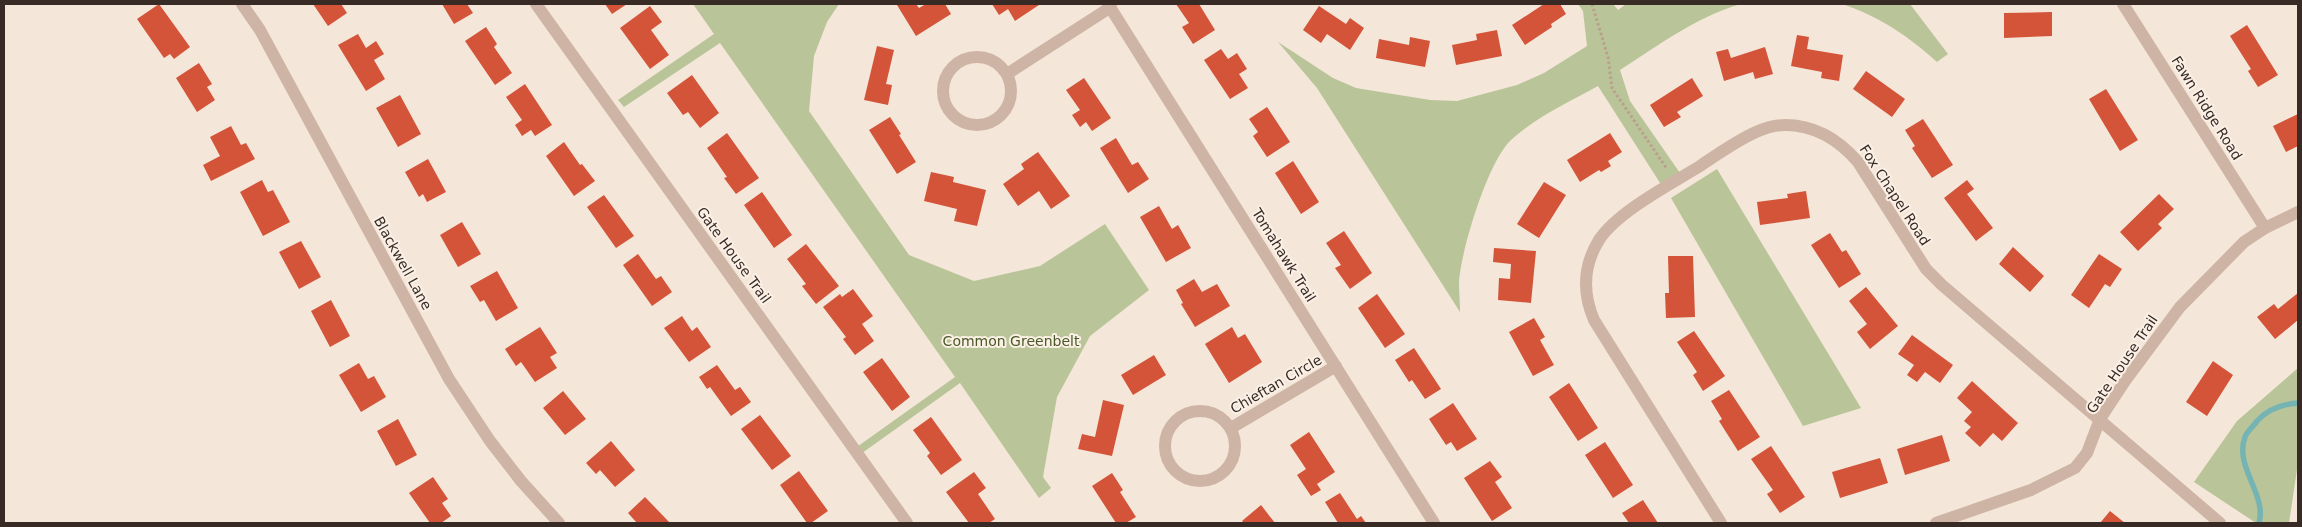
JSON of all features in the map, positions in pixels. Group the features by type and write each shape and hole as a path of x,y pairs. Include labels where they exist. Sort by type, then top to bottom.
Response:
{"street":[{"name":"Blackwell Lane","path":"242,4 260,30 449,379 490,441 521,481 559,523"},
{"name":"Gate House Trail","path":"536,4 907,523"},
{"name":"Fawn Ridge Road","path":"2123,4 2264,228"},
{"path":"1007,74 1109,6"},
{"name":"Tomahawk Trail","path":"1109,6 1434,523"},
{"path":"978,57 989,59 999,65 1007,74 1011,84 1008,106 1002,115 993,122 982,126 971,126 960,122 945,106 942,94 943,83 948,72 966,58 978,57"},
{"name":"Fox Chapel Road","path":"1721,523 1594,320 1585,294 1585,282 1593,252 1609,227 1621,217 1740,140 1770,127 1786,125 1804,127 1832,138 1846,148 1858,162 1926,269 1942,285 2220,523"},
{"name":"Gate House Trail","path":"1936,523 2031,490 2075,468 2087,453 2100,419 2146,350 2180,308 2229,256 2264,228 2298,212"},
{"name":"Chieftan Circle","path":"1231,428 1336,366"},
{"name":"Chieftan Circle","path":"1201,410 1213,413 1223,419 1231,428 1235,439 1234,456 1225,471 1216,478 1194,481 1174,470 1168,460 1165,448 1166,436 1171,426 1179,417 1201,410"}],"path":[{"path":"1592,4 1608,57 1612,88 1629,116 1676,181"}],"green space":[{"name":"Common Greenbelt","path":"693,4 839,4 827,22 814,56 809,111 909,255 974,281 1040,266 1105,224 1149,290 1090,336 1057,397 1043,477 1051,488 1039,498 960,383 858,456 854,449 955,377 720,43 624,107 618,100 714,34"},
{"path":"1578,4 1613,4 1618,10 1626,4 1741,4 1693,24 1620,70 1630,101 1680,173 1662,186 1598,86 1542,117 1511,140 1493,167 1470,229 1459,282 1460,312 1317,88 1278,42 1333,78 1356,88 1430,100 1457,101 1517,85 1544,73 1587,46 1583,11"},
{"path":"1842,4 1910,4 1948,54 1937,62 1915,43 1881,21"},
{"path":"1717,169 1861,408 1803,426 1671,198"},
{"path":"2298,368 2298,463 2289,523 2256,523 2194,482 2237,421"}],"building":[{"path":"159,4 190,47 174,59 170,54 164,58 137,19"},
{"path":"313,4 341,4 347,13 328,26"},
{"path":"442,4 467,4 473,13 454,24"},
{"path":"605,4 627,4 612,14"},
{"path":"916,4 919,8 926,4 945,4 951,14 916,36 897,5"},
{"path":"992,4 1039,5 1015,21 1008,9 999,15"},
{"path":"1176,4 1199,4 1215,30 1193,44 1182,27 1189,23"},
{"path":"1544,4 1560,4 1566,14 1551,24 1552,27 1525,45 1512,25"},
{"path":"650,6 662,22 651,30 669,55 650,69 620,28"},
{"path":"1319,6 1346,24 1350,18 1364,28 1350,50 1327,34 1321,43 1303,30"},
{"path":"2052,12 2052,36 2004,38 2004,13"},
{"path":"2247,25 2278,75 2258,87 2248,71 2251,69 2230,36"},
{"path":"486,27 497,44 494,47 512,73 495,85 465,41"},
{"path":"1497,30 1502,56 1456,65 1452,45 1477,40 1476,34"},
{"path":"358,34 366,48 376,41 384,54 374,60 385,79 366,91 338,45"},
{"path":"1797,35 1809,37 1807,49 1843,55 1839,81 1821,78 1822,72 1791,66"},
{"path":"1410,37 1430,41 1425,67 1376,58 1379,39 1409,45"},
{"path":"877,46 894,50 886,84 892,85 888,105 864,100"},
{"path":"1765,47 1773,74 1755,79 1753,72 1724,81 1716,52 1728,49 1731,58"},
{"path":"1221,49 1228,59 1237,53 1247,69 1239,74 1248,88 1230,99 1204,60"},
{"path":"199,63 212,84 207,87 215,100 197,112 176,78"},
{"path":"1866,71 1905,99 1892,117 1853,89"},
{"path":"692,75 719,113 700,128 688,112 683,115 667,93"},
{"path":"1084,78 1111,118 1092,131 1086,122 1080,127 1072,115 1080,110 1066,90"},
{"path":"1692,78 1703,96 1677,112 1681,117 1664,127 1650,105"},
{"path":"525,84 552,125 535,136 531,130 522,136 515,125 522,120 506,97"},
{"path":"2106,89 2138,140 2120,151 2089,99"},
{"path":"400,95 421,134 398,147 376,108"},
{"path":"1267,107 1290,142 1267,157 1253,136 1258,132 1249,119"},
{"path":"2298,114 2298,146 2286,152 2273,126"},
{"path":"890,117 916,162 897,174 869,130"},
{"path":"1923,119 1953,165 1932,178 1912,148 1915,146 1905,130"},
{"path":"231,126 241,145 246,143 255,159 211,181 203,165 220,156 210,137"},
{"path":"727,133 759,178 736,194 724,178 727,177 707,148"},
{"path":"1610,133 1622,152 1608,161 1611,166 1601,172 1599,170 1580,182 1567,160"},
{"path":"1116,138 1132,165 1138,162 1149,179 1128,193 1100,148"},
{"path":"564,142 580,165 582,164 595,181 574,196 546,156"},
{"path":"1038,152 1070,196 1051,209 1039,191 1018,206 1003,184 1024,169 1021,164"},
{"path":"428,159 446,192 427,202 423,194 419,197 405,172"},
{"path":"1293,161 1319,202 1301,214 1275,173"},
{"path":"931,172 954,177 953,182 986,190 977,226 954,221 957,209 924,201"},
{"path":"262,180 268,192 273,190 290,222 263,236 240,192"},
{"path":"1967,180 1974,189 1967,194 1993,228 1976,241 1944,198"},
{"path":"1544,182 1566,195 1539,238 1517,224"},
{"path":"1806,191 1810,218 1760,225 1757,202 1788,198 1787,194"},
{"path":"762,192 792,235 774,248 744,205"},
{"path":"2159,194 2174,209 2158,224 2162,228 2138,251 2120,232"},
{"path":"604,195 634,236 616,248 587,207"},
{"path":"1159,206 1172,229 1178,225 1191,248 1166,262 1140,217"},
{"path":"462,222 481,254 458,267 440,235"},
{"path":"1344,231 1372,273 1350,289 1335,268 1341,265 1326,243"},
{"path":"1830,233 1842,252 1846,250 1861,274 1839,288 1811,245"},
{"path":"301,241 321,277 299,289 279,252"},
{"path":"806,244 839,286 816,304 802,286 806,284 787,259"},
{"path":"2013,247 2044,276 2030,292 1999,264"},
{"path":"1494,248 1536,251 1531,303 1498,300 1499,278 1510,279 1511,264 1493,262"},
{"path":"638,254 656,279 661,276 672,292 652,306 623,265"},
{"path":"2099,254 2122,269 2110,287 2105,284 2089,308 2071,295"},
{"path":"1668,256 1693,256 1695,317 1666,318 1665,293 1669,293"},
{"path":"497,271 518,308 496,321 484,300 480,302 470,286"},
{"path":"1194,279 1202,292 1217,284 1230,306 1195,327 1181,304 1183,303 1176,290"},
{"path":"1866,287 1898,326 1870,349 1857,332 1867,324 1849,301"},
{"path":"853,289 873,316 862,324 874,341 855,355 843,339 846,337 823,307 840,294 842,297"},
{"path":"2298,293 2298,320 2275,339 2257,317 2274,304 2278,309"},
{"path":"1377,294 1405,334 1385,348 1358,308"},
{"path":"331,300 350,336 330,347 311,311"},
{"path":"682,316 692,331 697,327 711,347 689,362 664,328"},
{"path":"1534,318 1545,337 1540,340 1554,365 1533,376 1509,332"},
{"path":"540,327 557,353 550,357 557,368 535,382 521,362 516,366 505,349"},
{"path":"1232,327 1238,338 1245,334 1262,362 1229,383 1205,344"},
{"path":"1694,331 1725,376 1703,391 1693,375 1697,372 1677,342"},
{"path":"1912,335 1953,365 1940,383 1925,372 1917,382 1907,375 1914,365 1898,354"},
{"path":"1414,348 1441,389 1425,399 1412,380 1409,382 1395,360"},
{"path":"1154,355 1166,375 1133,395 1121,375"},
{"path":"882,358 910,397 892,411 863,372"},
{"path":"2213,361 2233,375 2207,416 2186,402"},
{"path":"359,363 368,379 374,376 386,397 361,412 339,375"},
{"path":"717,365 735,390 740,387 751,402 731,416 710,387 707,389 699,377"},
{"path":"1972,381 2018,423 2002,441 1993,433 1980,447 1965,433 1971,427 1964,421 1972,412 1957,398"},
{"path":"1569,383 1598,428 1578,441 1549,397"},
{"path":"1729,390 1760,437 1738,451 1719,421 1722,419 1711,401"},
{"path":"563,391 586,419 565,435 543,408"},
{"path":"1103,400 1124,405 1112,456 1078,449 1082,434 1095,437"},
{"path":"1453,403 1477,439 1457,451 1451,442 1446,445 1429,419"},
{"path":"760,415 791,456 772,470 741,429"},
{"path":"931,417 962,460 941,475 927,456 930,453 913,430"},
{"path":"398,419 417,455 396,466 377,431"},
{"path":"1309,432 1335,472 1317,484 1321,490 1311,496 1297,475 1306,469 1290,445"},
{"path":"1942,435 1950,461 1905,475 1897,449"},
{"path":"611,441 635,470 615,487 600,470 596,474 586,463"},
{"path":"1605,442 1633,485 1613,498 1585,455"},
{"path":"1771,446 1805,497 1780,513 1767,494 1773,490 1751,459"},
{"path":"1880,458 1888,483 1840,498 1832,472"},
{"path":"1490,461 1502,477 1495,482 1512,508 1492,521 1464,478"},
{"path":"799,471 828,511 811,523 807,523 780,485"},
{"path":"974,472 986,488 978,494 995,519 989,523 969,523 946,492"},
{"path":"1112,473 1123,490 1120,492 1136,517 1126,523 1116,523 1092,486"},
{"path":"433,477 448,499 442,503 451,516 441,523 430,523 409,493"},
{"path":"1340,493 1357,519 1361,516 1366,523 1338,523 1325,502"},
{"path":"645,497 670,523 637,523 628,513"},
{"path":"1643,500 1658,523 1629,523 1622,513"},
{"path":"1261,505 1275,523 1244,523 1242,521"},
{"path":"2110,511 2125,523 2100,523"}],"waterway":[{"path":"2259,523 2259,502 2244,459 2245,437 2257,421 2266,413 2281,406 2298,403"}]}
